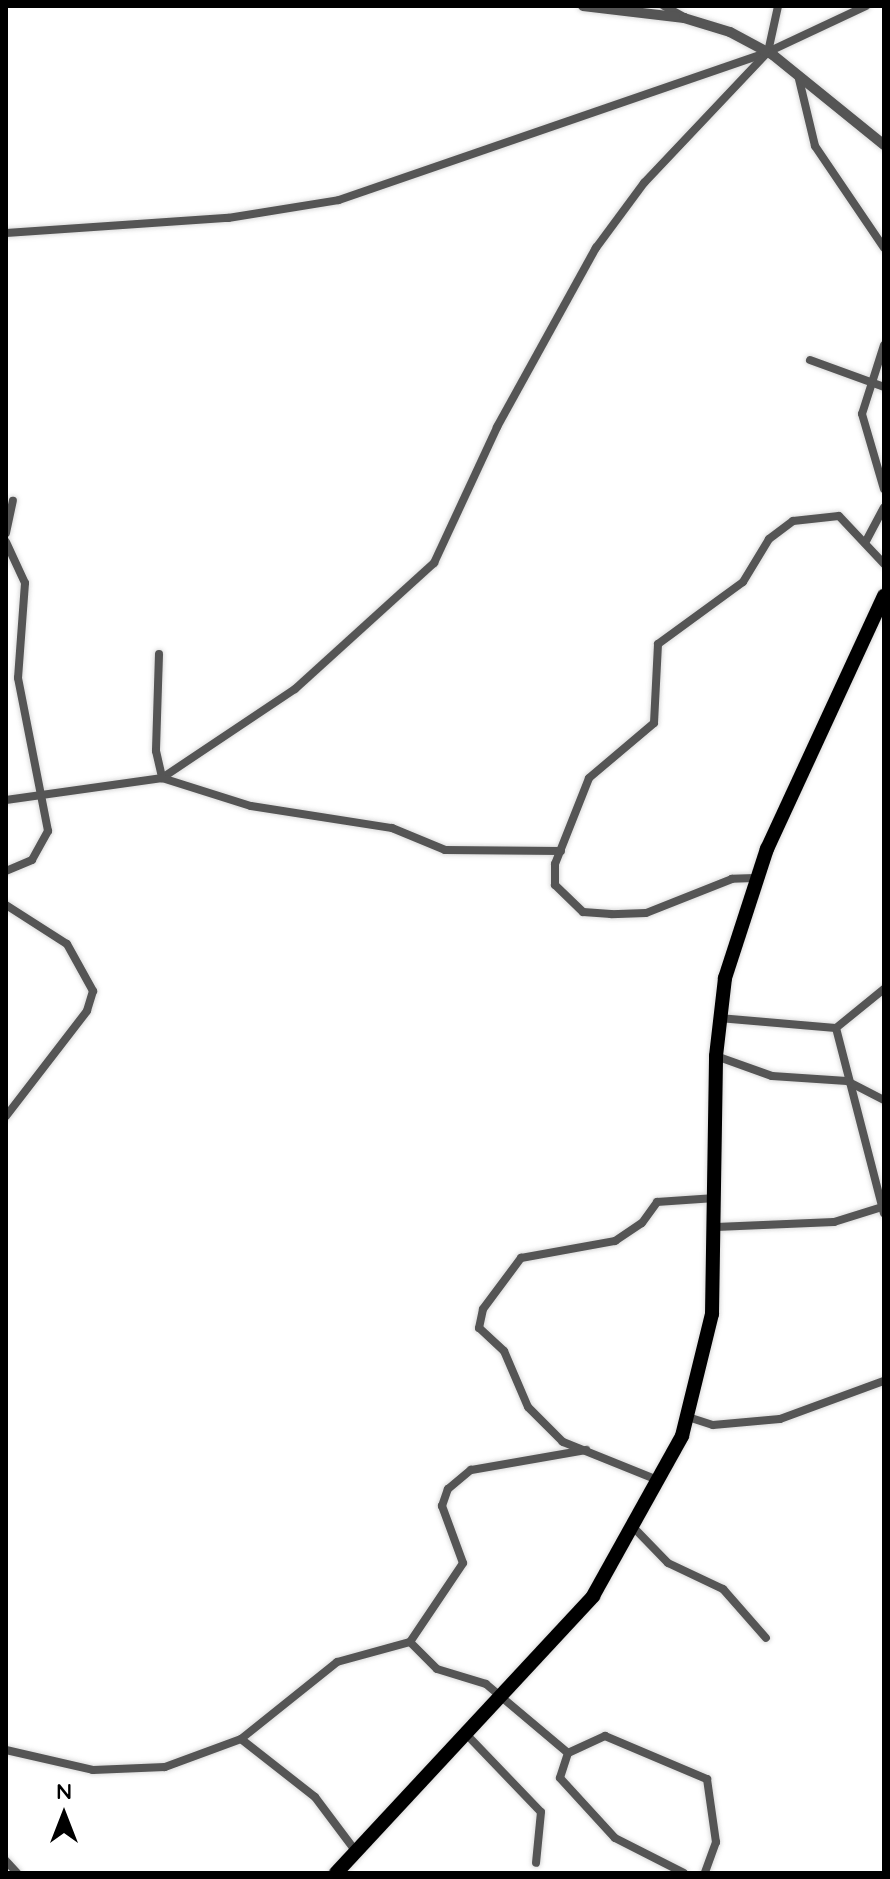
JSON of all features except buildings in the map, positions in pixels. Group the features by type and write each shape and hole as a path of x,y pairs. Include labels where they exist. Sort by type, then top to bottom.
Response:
{"main road":[{"path":"336,1873 468,1736 593,1596 636,1530 688,1417 712,1314 719,1018 755,878 884,596"}],"street":[{"path":"583,6 684,18"},
{"path":"664,6 684,18 768,52 884,145"},
{"path":"162,778 295,689 434,563 497,427 596,248 644,183 768,52 778,6"},
{"path":"6,233 228,218 339,200 768,52 866,6"},
{"path":"798,75 815,146 884,248"},
{"path":"884,345 862,414 884,489"},
{"path":"810,360 884,387"},
{"path":"6,533 13,501"},
{"path":"865,543 884,508"},
{"path":"755,878 732,879 646,913 583,912 555,885 561,851 589,778 654,723 658,644 743,582 769,539 793,521 828,513 865,543 884,564"},
{"path":"6,542 25,583 18,678 45,792 48,831 39,850 6,871"},
{"path":"159,654 156,751 162,778"},
{"path":"6,800 45,792 162,778 251,806 392,828 453,852 561,851"},
{"path":"6,905 67,944 93,991 87,1011 6,1116"},
{"path":"719,1018 836,1028 884,989"},
{"path":"716,1227 834,1222 882,1211 836,1028"},
{"path":"716,1056 772,1076 847,1081 884,1100"},
{"path":"660,1481 563,1442 528,1407 504,1351 479,1328 483,1309 521,1258 615,1241 642,1223 657,1202 716,1198"},
{"path":"688,1417 713,1425 780,1419 884,1381"},
{"path":"7,1752 93,1770 165,1767 241,1739 319,1672 410,1642 463,1563 442,1506 448,1489 471,1470 587,1450"},
{"path":"636,1530 668,1563 730,1594 766,1638"},
{"path":"410,1642 437,1669 486,1684 568,1753"},
{"path":"468,1736 541,1812 536,1863"},
{"path":"684,1873 615,1838 571,1796 560,1778 568,1753 605,1736 707,1779 716,1842 705,1873"},
{"path":"241,1739 315,1797 357,1854"},
{"path":"6,1861 17,1873"}]}
